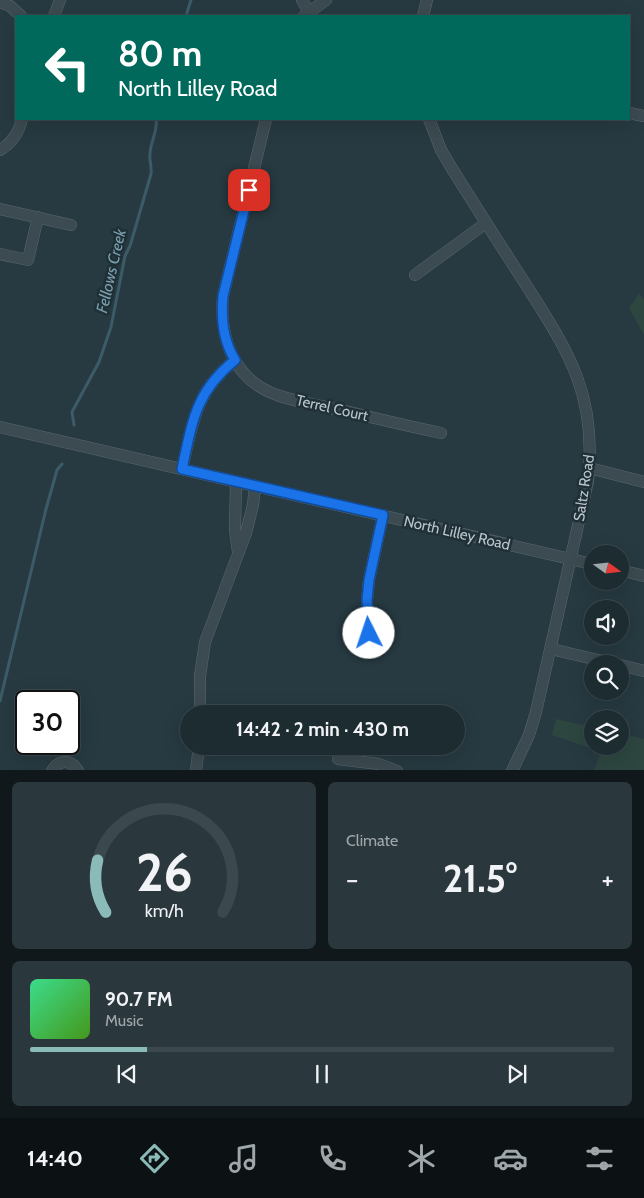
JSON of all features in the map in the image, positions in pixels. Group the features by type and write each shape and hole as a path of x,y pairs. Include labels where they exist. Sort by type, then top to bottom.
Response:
{"street":[{"path":"54,15 60,0"},
{"path":"302,0 306,14 326,0"},
{"path":"423,1 423,15"},
{"path":"0,2 10,6 20,15"},
{"path":"630,113 644,116"},
{"path":"0,150 17,133 22,120"},
{"name":"Terrel Court","path":"266,120 223,296 221,313 223,329 227,344 235,360 252,380 276,395 441,433"},
{"name":"Saltz Road","path":"429,120 451,167 558,336 574,367 588,416 590,468 571,559 536,712 529,735 512,770"},
{"path":"0,208 71,225"},
{"path":"0,254 28,260 38,217"},
{"path":"415,275 486,223"},
{"path":"182,469 193,422 200,402 214,379 235,360"},
{"name":"North Lilley Road","path":"0,427 584,562"},
{"path":"590,468 644,482"},
{"path":"236,482 235,530 238,554"},
{"path":"200,705 200,676 205,642 234,569 246,532 255,486"},
{"path":"369,633 367,600 369,580 383,515"},
{"path":"629,572 644,576"},
{"path":"551,649 584,657"},
{"path":"629,667 644,670"},
{"path":"196,770 198,755"},
{"path":"338,759 379,764 397,770"},
{"path":"52,770 57,764 66,762 74,765 78,770"}],"green space":[{"path":"639,294 644,299 644,335 629,308"},
{"path":"556,719 584,725 584,746 552,735"},
{"path":"629,735 644,739 644,770 594,770 600,755 629,755"}],"waterway":[{"name":"Fellows Creek","path":"186,15 191,0"},
{"name":"Fellows Creek","path":"74,425 72,412 99,362 111,327 125,256 130,246 151,174 150,150 156,128 156,120"},
{"name":"Fellows Creek","path":"0,701 46,509 57,470 62,464"}],"route":[{"path":"249,190 223,296 221,313 227,344 235,360 214,379 200,402 193,422 182,469 383,515 369,580 367,600 369,633"}]}
